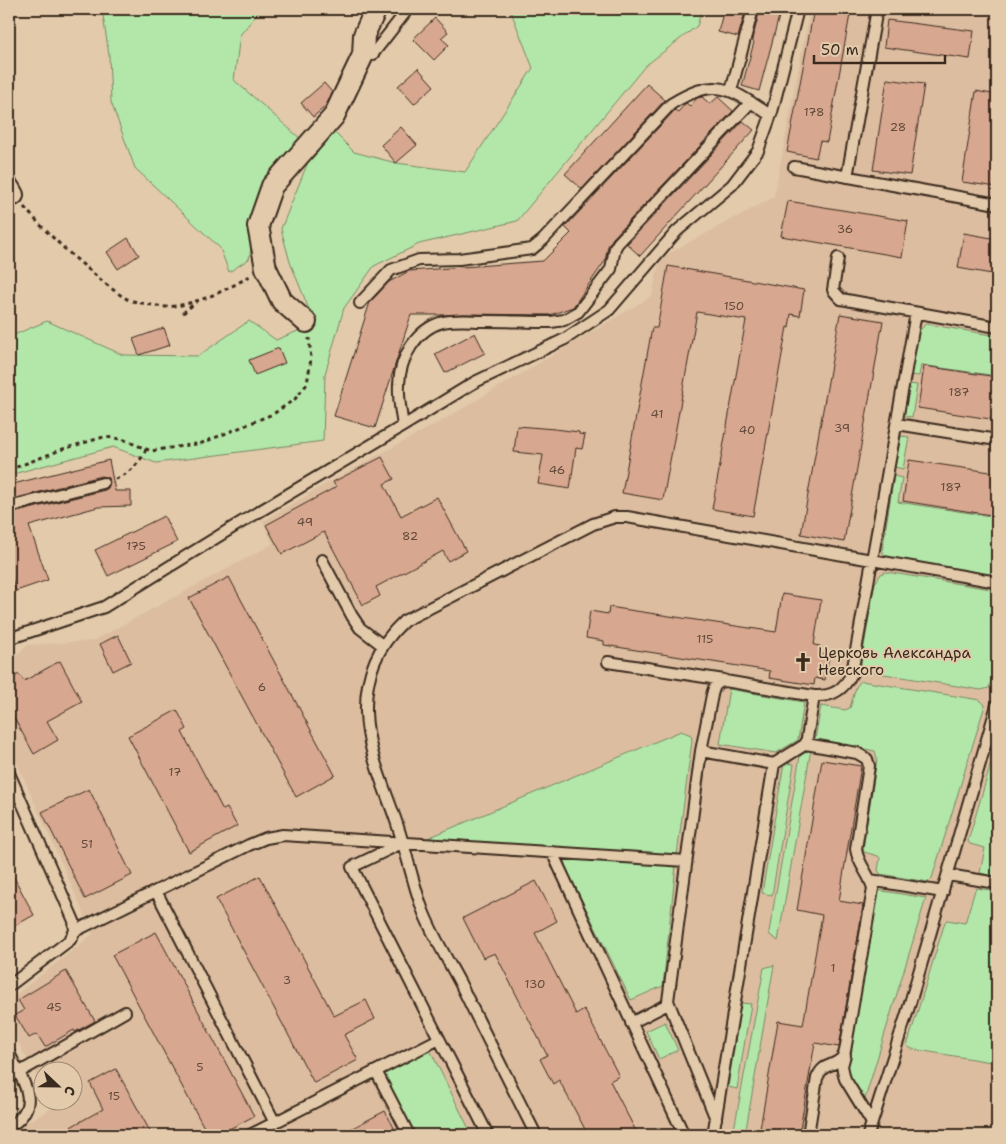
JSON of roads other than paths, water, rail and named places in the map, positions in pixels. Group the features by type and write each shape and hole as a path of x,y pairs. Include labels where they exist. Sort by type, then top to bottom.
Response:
{"street":[{"path":"306,322 282,301 266,268 258,226 272,186 334,116 363,55 364,35 376,9"}],"lane":[{"path":"363,55 372,55 408,9"},
{"path":"731,91 753,9"},
{"path":"9,638 104,608 235,526 475,382 565,339 609,310 677,231 732,185 758,151 770,115 798,9"},
{"path":"847,177 877,9"},
{"path":"360,303 391,270 419,260 459,259 532,250 671,104 696,90 711,88 731,91 770,115"},
{"path":"403,426 399,406 399,382 407,353 415,339 442,322 460,320 551,322 564,320 578,312 611,270 615,248 618,243 751,102"},
{"path":"794,167 997,204"},
{"path":"838,258 834,290 841,299 997,327"},
{"path":"608,662 814,696 824,696 839,691 845,686 852,673 916,313"},
{"path":"897,424 997,440"},
{"path":"9,507 103,483"},
{"path":"536,1135 423,910 374,756 368,733 366,711 368,688 373,664 382,645 392,632 404,621 593,524 615,517 628,517 997,582"},
{"path":"322,560 360,628 382,645"},
{"path":"716,1119 668,1004 701,752 714,686 718,682 725,681"},
{"path":"806,744 814,696"},
{"path":"868,1135 908,1010 997,705"},
{"path":"701,752 774,764 806,744 857,753 867,759 869,766 856,850 859,863 870,880 873,889 842,1066 845,1079 872,1123"},
{"path":"713,1135 774,764"},
{"path":"9,773 74,921 75,931"},
{"path":"9,986 70,940 75,931 266,838 283,835 686,861"},
{"path":"403,843 352,866 488,1135"},
{"path":"552,852 684,1135"},
{"path":"948,874 997,883"},
{"path":"870,880 943,892"},
{"path":"156,891 275,1123"},
{"path":"631,1023 668,1004"},
{"path":"18,1073 125,1012"},
{"path":"250,1135 439,1038"},
{"path":"808,1135 820,1070 841,1059 845,1051"},
{"path":"9,1053 26,1090 29,1103 26,1113 9,1127"},
{"path":"376,1071 409,1135"}],"place":[{"name":"Церковь Александра Невского","path":"803,662"}]}
